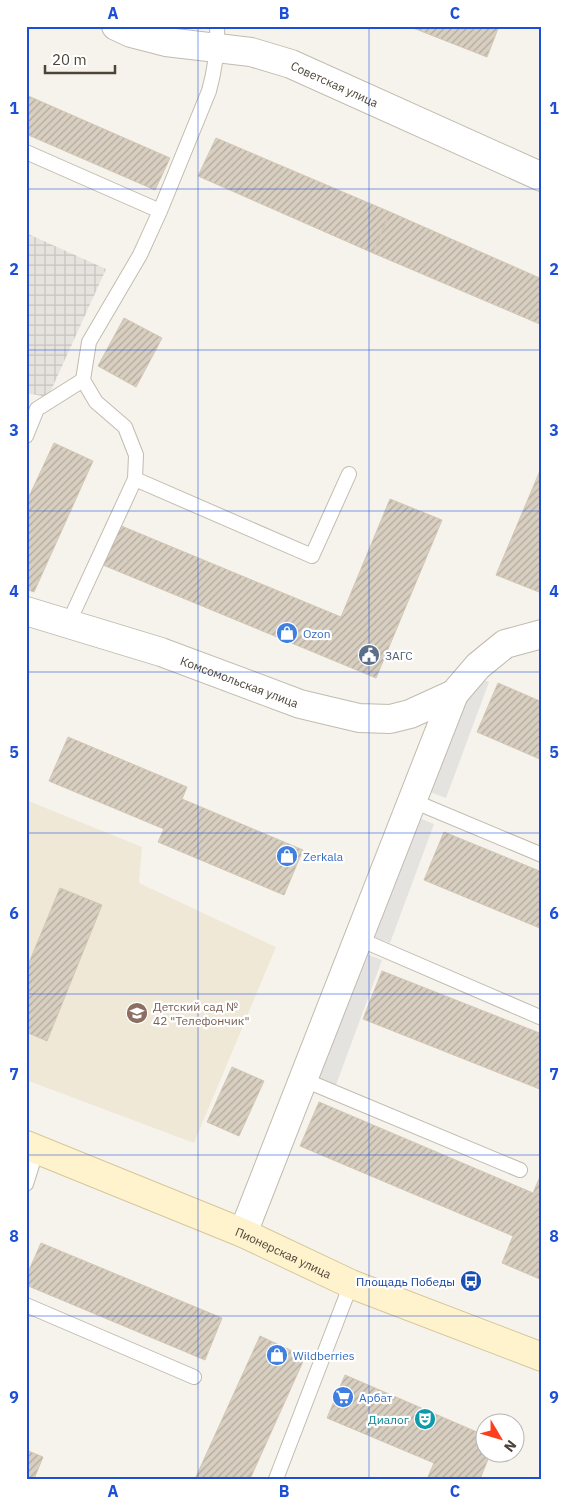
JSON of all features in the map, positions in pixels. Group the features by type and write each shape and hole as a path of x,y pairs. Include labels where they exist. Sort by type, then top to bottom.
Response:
{"main road":[{"name":"Пионерская улица","path":"32,1147 242,1233 351,1284 542,1356"}],"street":[{"name":"Советская улица","path":"116,26 131,33 166,42 217,37 251,52 290,64 542,177"},
{"name":"Комсомольская улица","path":"26,611 160,652 300,704 359,718 390,719 410,714 454,694"},
{"path":"242,1233 359,940 454,694 478,666 505,644 542,634"}],"lane":[{"path":"68,624 136,479 136,455 126,427 96,402 83,380 89,342 140,254 160,211 209,92 215,71 217,37"},
{"path":"26,152 160,211"},
{"path":"26,436 37,409 83,380"},
{"path":"136,479 312,556 349,474"},
{"path":"413,802 542,855"},
{"path":"359,940 542,1018"},
{"path":"302,1079 520,1170"},
{"path":"26,1184 32,1147"},
{"path":"276,1479 351,1284"},
{"path":"26,1305 194,1377"}],"shaded area":[{"path":"26,233 106,269 48,397 26,393"},
{"path":"465,673 489,682 446,798 422,789"},
{"name":"Детский сад № 42 \"Телефончик\"","path":"26,800 142,847 139,883 276,947 194,1143 26,1080"},
{"path":"414,816 434,824 390,943 369,935"},
{"path":"361,952 382,960 336,1085 314,1077"}],"building":[{"path":"408,26 499,26 487,57"},
{"path":"26,95 170,158 155,190 26,134"},
{"path":"216,138 390,212 373,253 198,176"},
{"path":"390,212 542,279 542,325 373,253"},
{"path":"124,318 162,338 136,387 98,366"},
{"path":"54,443 93,461 34,592 26,589 26,503"},
{"path":"542,466 542,586 539,592 496,575"},
{"path":"390,499 442,520 376,678 103,565 119,525 341,617"},
{"path":"498,683 542,702 542,760 477,732"},
{"path":"68,737 187,787 182,799 303,850 284,895 158,842 164,829 49,781"},
{"path":"444,832 542,872 542,929 424,880"},
{"path":"60,888 102,905 47,1041 26,1032 26,970"},
{"path":"382,971 542,1034 542,1090 363,1019"},
{"path":"232,1067 264,1081 239,1136 207,1122"},
{"path":"319,1102 533,1193 542,1172 542,1280 502,1263 513,1236 300,1146"},
{"path":"41,1243 222,1318 205,1360 26,1285 26,1277"},
{"path":"260,1336 305,1357 250,1479 195,1479"},
{"path":"345,1375 476,1432 476,1462 487,1462 480,1479 427,1479 434,1463 327,1418"},
{"path":"26,1450 43,1457 34,1479 26,1479"}],"place":[{"name":"Ozon","path":"287,633"},
{"name":"ЗАГС","path":"369,655"},
{"name":"Zerkala","path":"287,856"},
{"name":"Детский сад № 42 \"Телефончик\"","path":"137,1013"},
{"name":"Площадь Победы","path":"471,1281"},
{"name":"Wildberries","path":"277,1355"},
{"name":"Арбат","path":"343,1397"},
{"name":"Диалог","path":"425,1419"}]}
